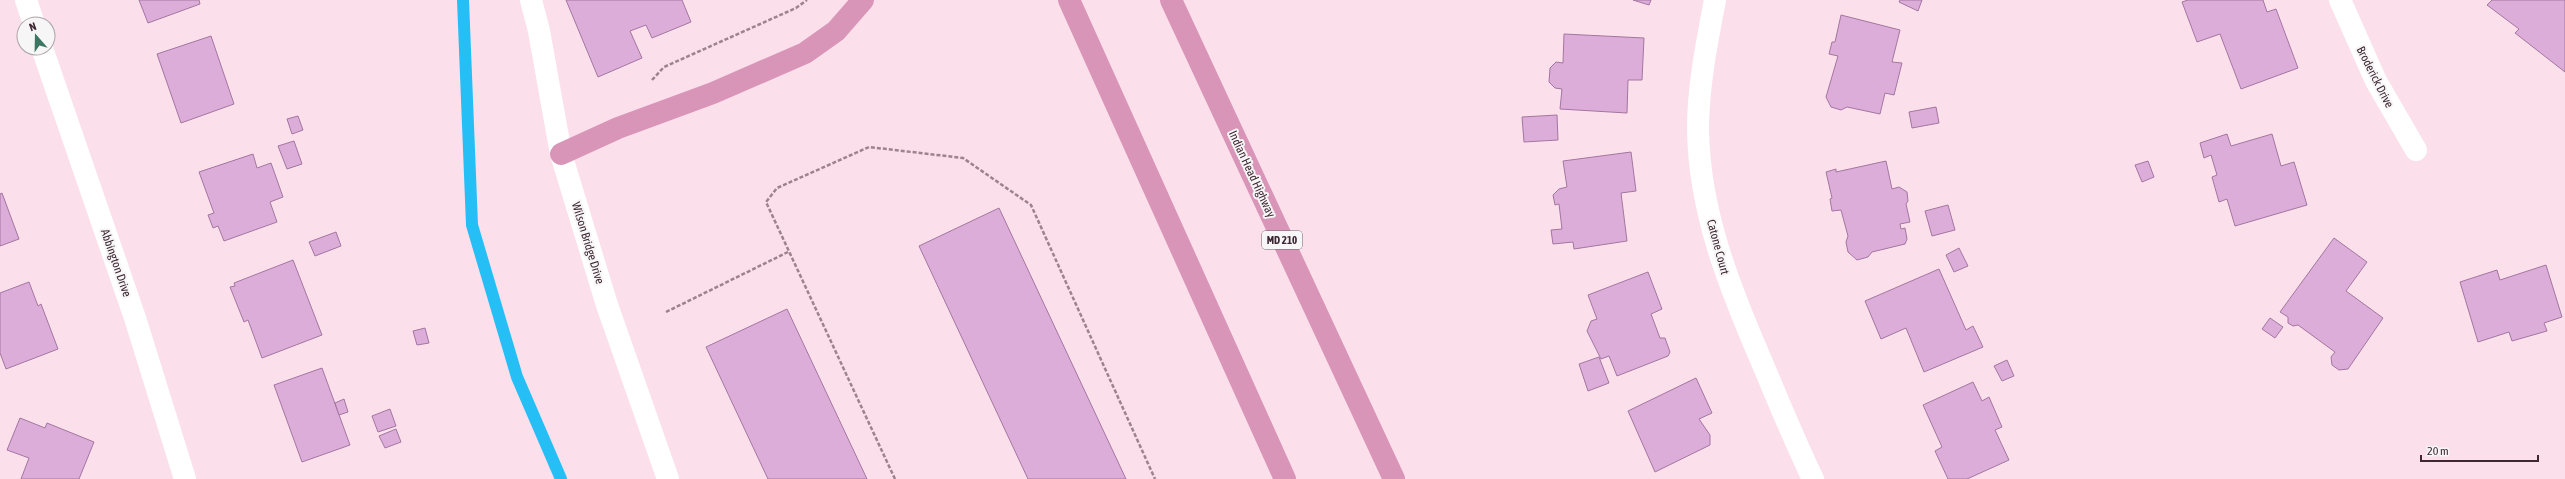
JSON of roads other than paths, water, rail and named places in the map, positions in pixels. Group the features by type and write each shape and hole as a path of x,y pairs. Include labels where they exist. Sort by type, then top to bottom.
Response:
{"highway":[{"path":"561,154 618,128 713,93 805,52 836,31 863,0"},
{"path":"1069,0 1285,479"},
{"name":"Indian Head Highway","path":"1171,0 1394,479"}],"street":[{"path":"26,0 31,16"},
{"name":"Wilson Bridge Drive","path":"531,0 539,31 561,154 607,305 668,479"},
{"name":"Catone Court","path":"1715,0 1702,81 1698,127 1700,163 1707,205 1729,285 1813,479"},
{"name":"Broderick Drive","path":"2340,0 2376,81 2416,150"},
{"name":"Abbington Drive","path":"45,56 135,318 185,479"}],"waterway":[{"path":"463,0 472,225 517,377 561,479"}]}
